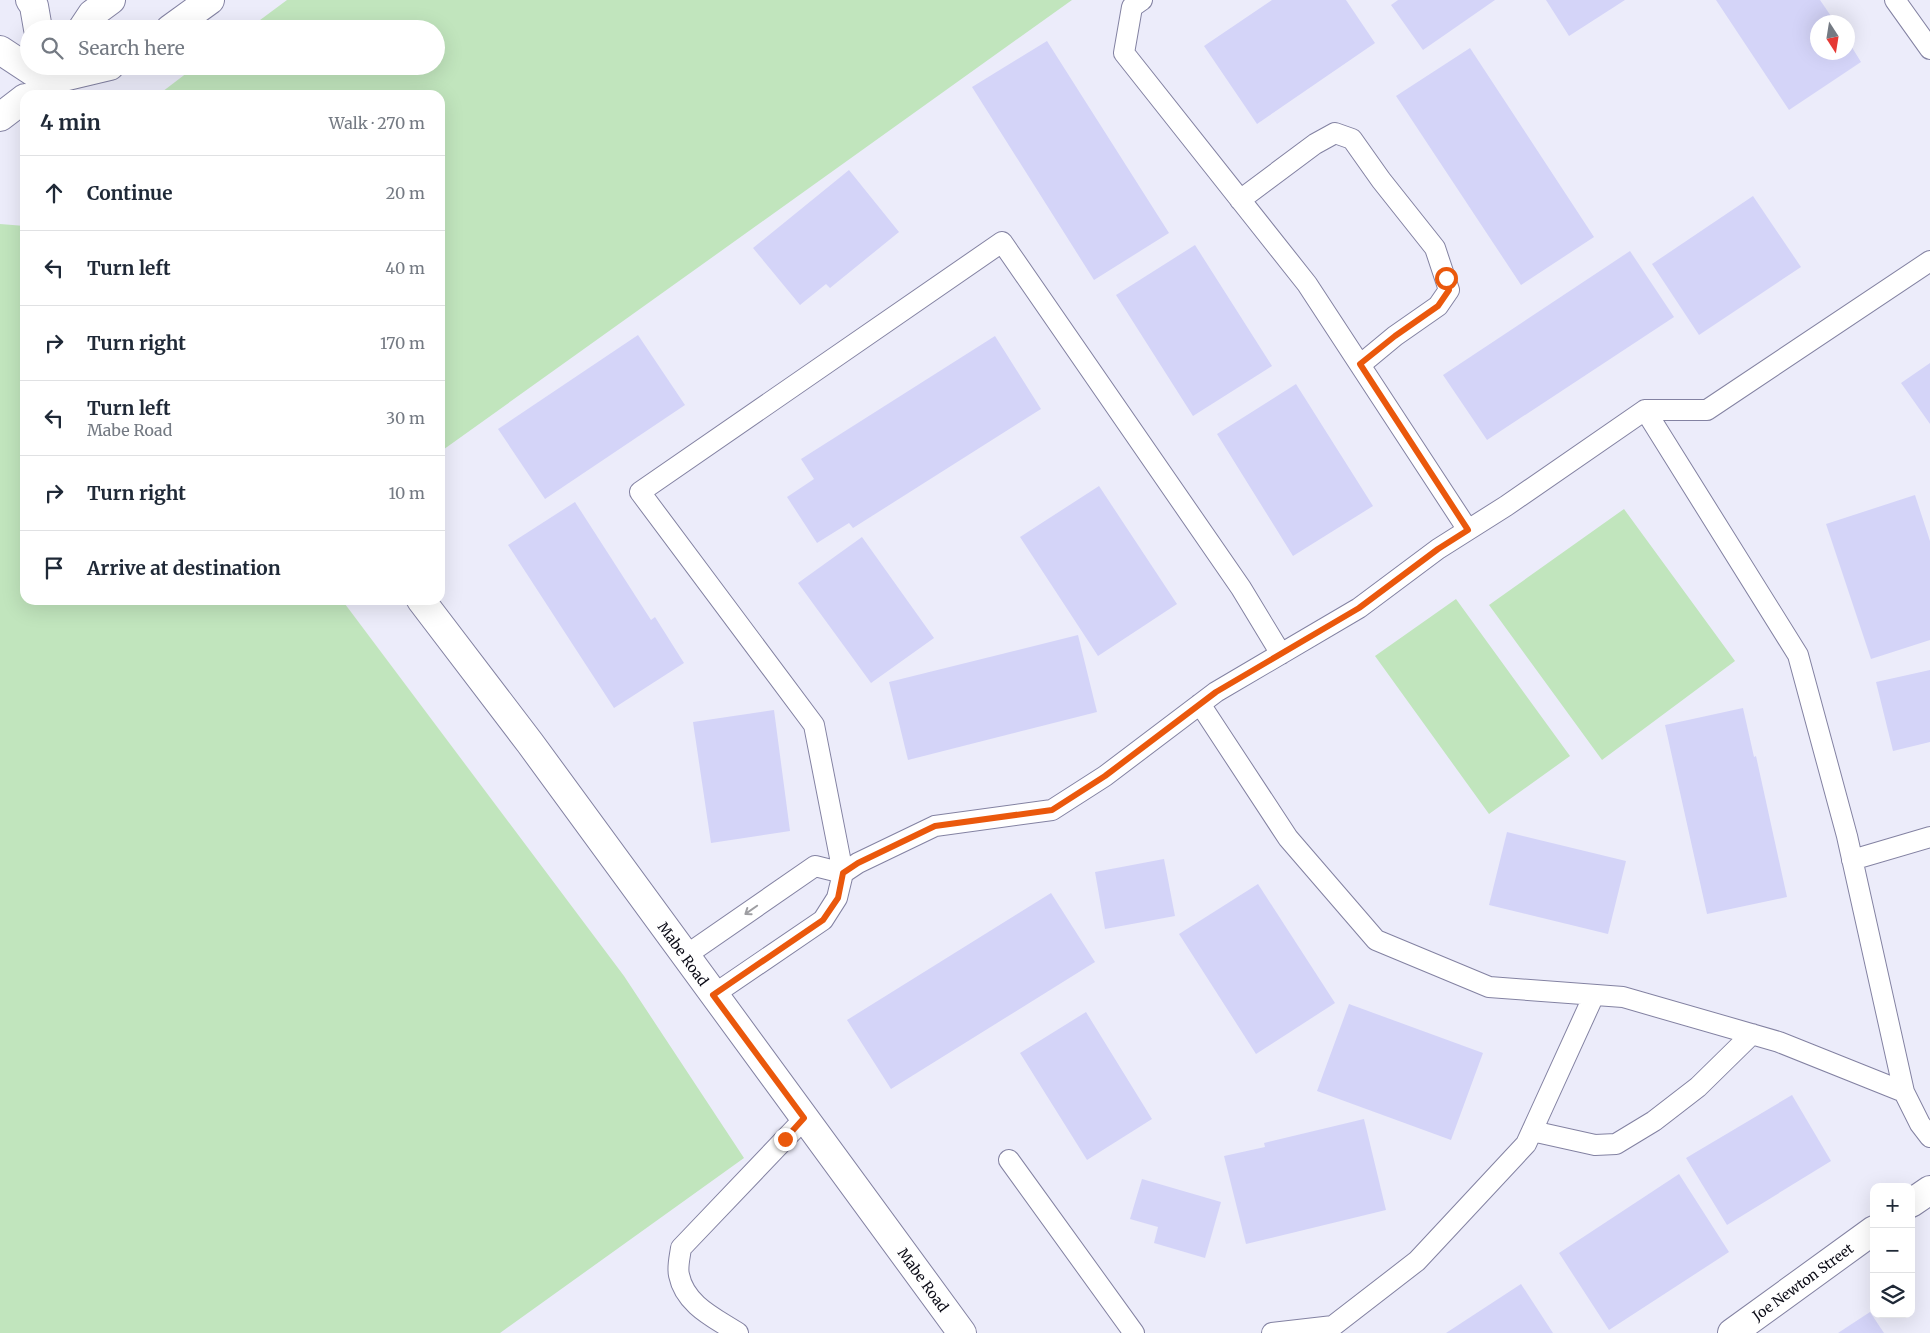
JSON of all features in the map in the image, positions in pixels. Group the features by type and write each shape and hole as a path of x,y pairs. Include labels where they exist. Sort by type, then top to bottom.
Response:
{"street":[{"path":"30,0 34,6 36,20"},
{"path":"88,20 92,14 111,0"},
{"path":"182,20 210,0"},
{"path":"0,50 20,63"},
{"path":"47,81 72,75"},
{"path":"0,117 20,102"},
{"name":"Mabe Road","path":"425,605 530,743 684,956 962,1333"},
{"name":"Joe Newton Street","path":"1732,1333 1870,1233"}],"lane":[{"path":"1142,0 1132,8 1124,53 1306,284 1468,530"},
{"path":"1895,0 1930,49"},
{"path":"1240,200 1315,144 1335,133 1352,139 1381,180 1435,248 1449,290 1438,306 1395,336 1360,364"},
{"path":"713,995 823,920 838,898 843,873 814,725 640,492 1002,242 1241,588 1281,654"},
{"path":"684,956 815,866 843,873 858,863 935,826 1052,810 1105,776 1216,692 1359,608 1438,549 1506,506 1645,410 1707,410 1930,261"},
{"path":"1645,410 1798,655 1852,860 1904,1092 1920,1124 1930,1137"},
{"path":"1200,704 1288,838 1376,940 1489,987 1623,998 1779,1042 1904,1092"},
{"path":"1852,860 1930,837"},
{"path":"1272,1333 1333,1326 1417,1261 1526,1144 1594,995"},
{"path":"1532,1131 1595,1145 1616,1144 1654,1121 1698,1086 1752,1034"},
{"path":"738,1333 700,1309 686,1294 679,1274 680,1248 804,1118"},
{"path":"1009,1160 1134,1333"}],"green space":[{"path":"287,0 1072,0 445,448 445,90 165,90 184,75 445,75 445,20 260,20"},
{"path":"0,224 20,226 20,605 346,605 624,976 744,1158 500,1333 0,1333"},
{"path":"1624,509 1735,661 1602,760 1489,605"},
{"path":"1456,599 1570,756 1489,814 1375,656"}],"building":[{"path":"1272,0 1346,0 1375,43 1257,124 1204,46"},
{"path":"1398,0 1495,0 1423,50 1391,5"},
{"path":"1546,0 1625,0 1569,36"},
{"path":"1716,0 1820,0 1830,15 1810,15 1810,60 1855,60 1855,52 1861,62 1789,110"},
{"path":"1047,41 1169,233 1094,280 972,87"},
{"path":"1470,48 1594,237 1521,285 1396,96"},
{"path":"849,170 899,232 830,288 826,284 800,305 753,248"},
{"path":"1753,196 1801,267 1699,335 1652,264"},
{"path":"1195,245 1272,366 1193,416 1116,295"},
{"path":"1630,251 1674,317 1487,440 1443,375"},
{"path":"638,335 685,405 545,499 498,429"},
{"path":"995,336 1041,409 853,528 849,523 817,543 787,497 814,479 801,459"},
{"path":"1930,363 1930,424 1901,383"},
{"path":"1296,384 1373,506 1293,556 1217,434"},
{"path":"1099,486 1177,604 1098,656 1020,537"},
{"path":"1915,495 1930,541 1930,640 1871,659 1826,524"},
{"path":"575,502 651,620 655,617 684,663 614,708 508,545"},
{"path":"862,537 934,638 871,683 798,583"},
{"path":"1078,635 1097,712 908,760 889,682"},
{"path":"1930,670 1930,742 1893,751 1876,682"},
{"path":"1743,708 1754,757 1756,756 1787,897 1707,914 1665,725"},
{"path":"774,710 790,831 711,843 693,722"},
{"path":"1507,832 1626,861 1608,934 1489,905"},
{"path":"1164,859 1175,916 1105,929 1095,872"},
{"path":"1258,884 1335,1003 1256,1054 1179,934"},
{"path":"1051,893 1095,962 891,1089 847,1020"},
{"path":"1349,1004 1483,1053 1451,1140 1317,1091"},
{"path":"1086,1012 1152,1119 1087,1160 1020,1053"},
{"path":"1792,1095 1831,1161 1727,1225 1686,1158"},
{"path":"1364,1119 1386,1210 1246,1244 1224,1156 1265,1147 1264,1143"},
{"path":"1679,1174 1729,1252 1609,1330 1559,1253"},
{"path":"1142,1179 1221,1202 1205,1258 1154,1243 1158,1227 1130,1219"},
{"path":"1521,1284 1553,1333 1446,1333"},
{"path":"1870,1312 1870,1318 1874,1318 1884,1333 1838,1333"}],"route":[{"path":"785,1139 804,1118 713,995 823,920 838,898 843,873 858,863 935,826 1052,810 1105,776 1216,692 1359,608 1438,549 1468,530 1360,364 1395,336 1438,306 1449,290 1446,278"}]}
